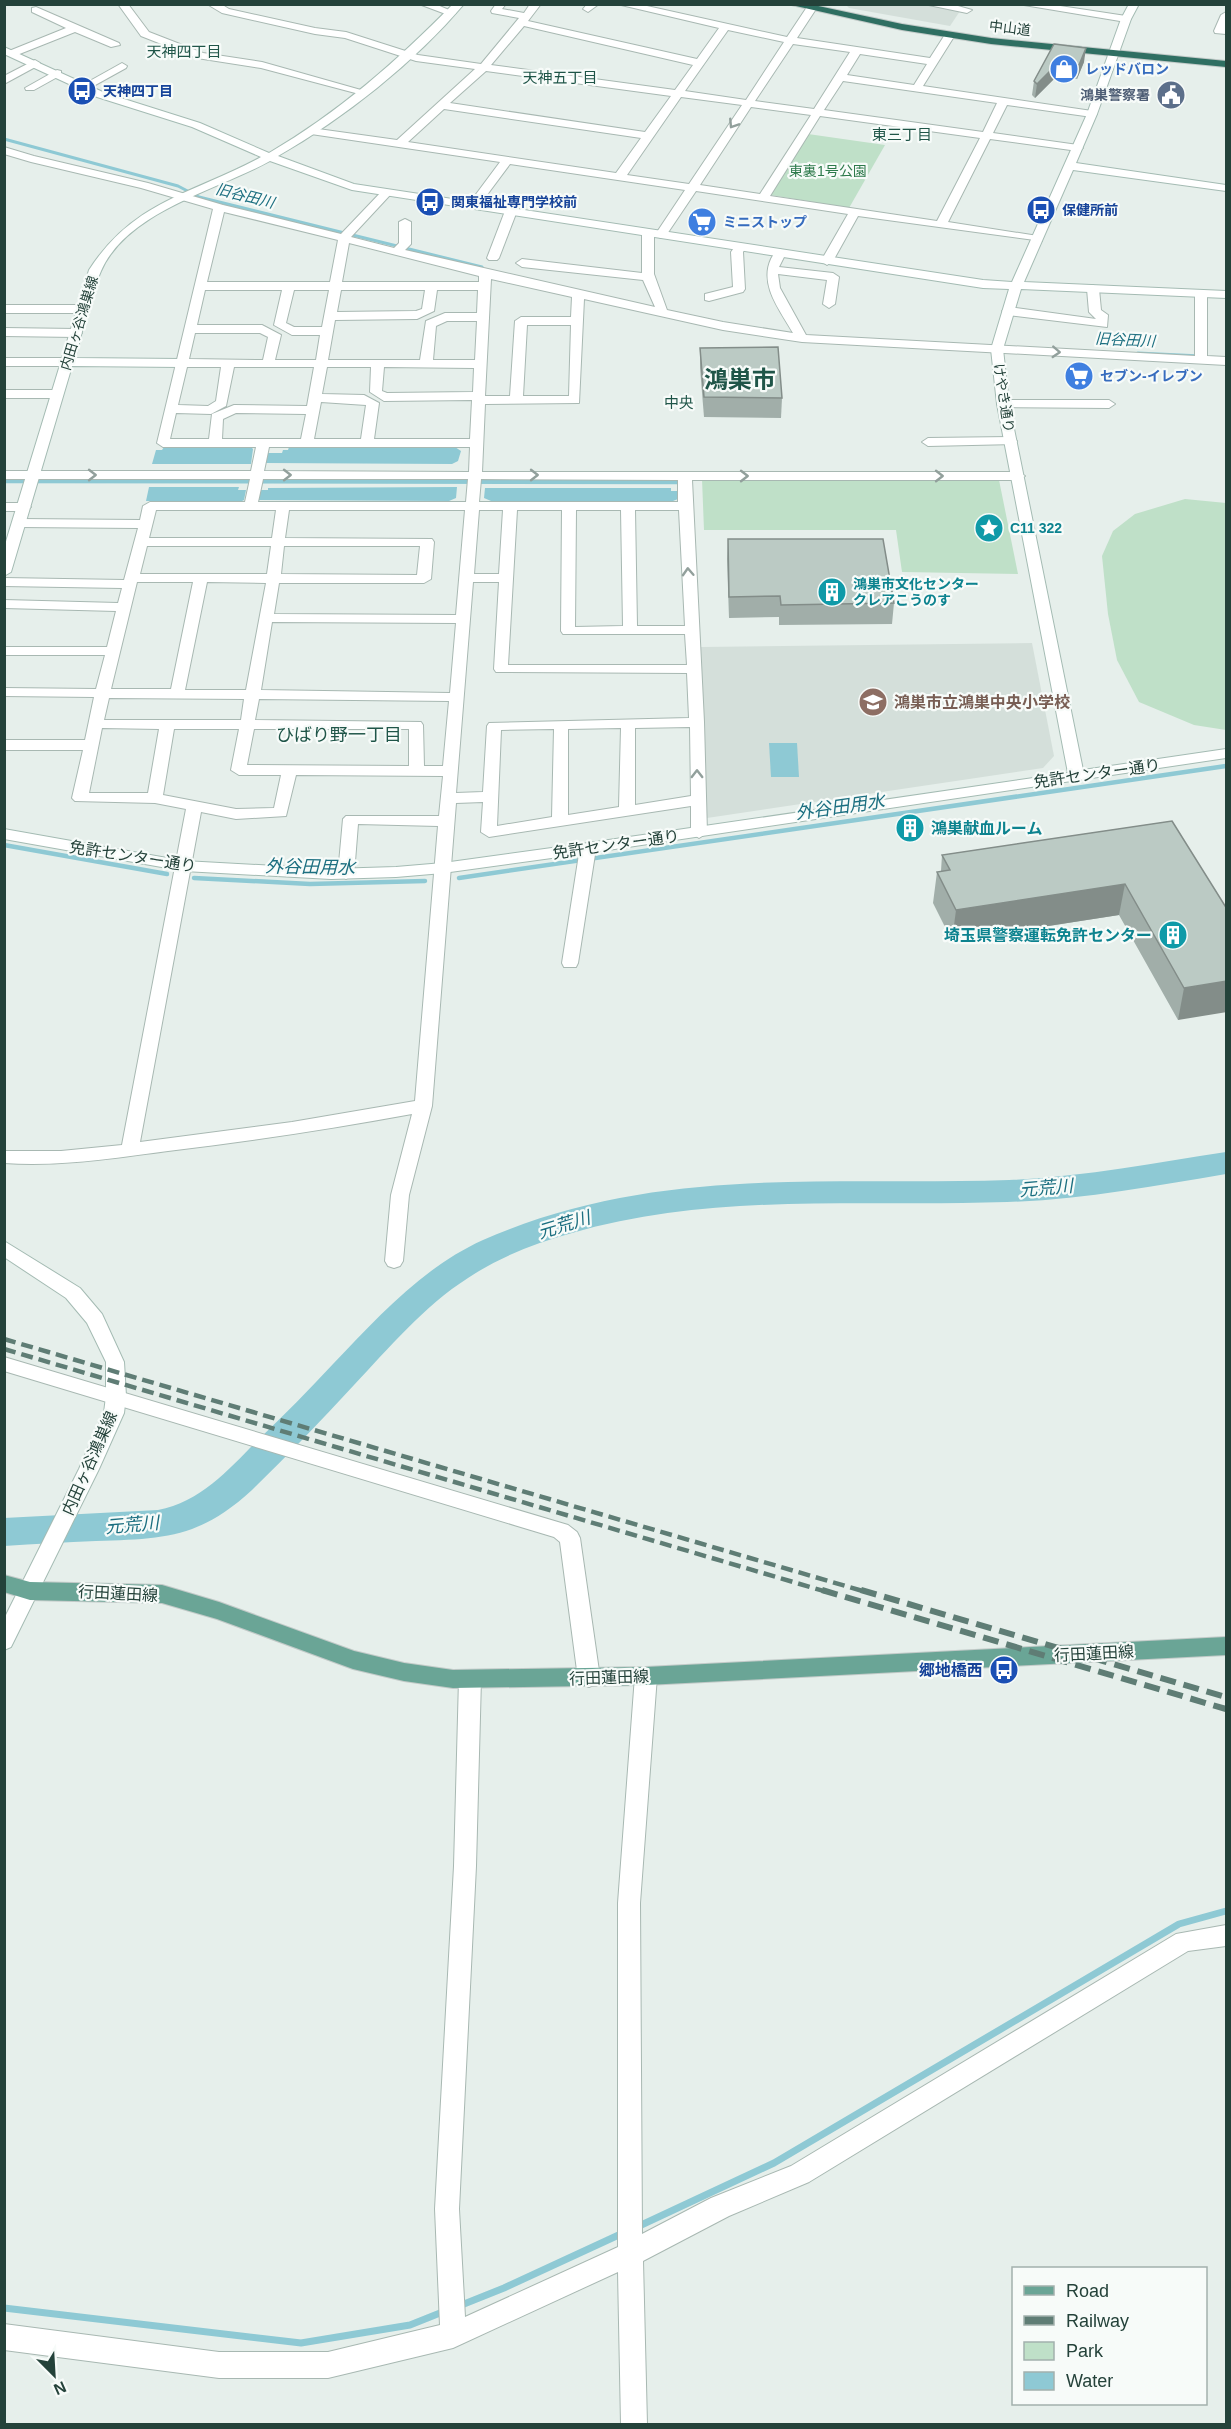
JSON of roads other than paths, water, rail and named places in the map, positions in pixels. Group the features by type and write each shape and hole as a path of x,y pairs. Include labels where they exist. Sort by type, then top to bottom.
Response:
{"highway":[{"name":"中山道","path":"792,4 952,33 1115,52 1227,62"}],"main road":[{"name":"行田蓮田線","path":"4,1583 162,1594 219,1611 354,1660 404,1672 470,1679 646,1676 1227,1646"}],"street":[{"path":"123,4 145,34 201,56 262,65 363,92"},
{"path":"212,4 226,11 308,30 346,34 406,55 1078,148"},
{"path":"424,4 455,8"},
{"path":"501,4 496,11 700,63"},
{"path":"520,4 535,5"},
{"path":"622,4 788,40 934,62"},
{"path":"917,88 969,7 929,4"},
{"path":"1023,4 1126,19"},
{"name":"けやき通り","path":"1076,775 1003,404 998,349 1016,287 1078,148 1126,19 1134,4"},
{"path":"399,144 484,66 535,5"},
{"path":"662,314 661,306 651,289 648,277 646,253 655,234 692,187 812,7"},
{"name":"内田ヶ谷鴻巣線","path":"4,572 95,270 112,243 132,226 185,197 270,157 311,131 363,92 455,8"},
{"path":"36,10 115,45"},
{"path":"1227,15 1219,31 1227,31"},
{"path":"620,176 726,26"},
{"path":"9,52 75,28"},
{"path":"764,197 857,50"},
{"path":"9,52 124,103 196,125 338,183 902,273 1016,287 1227,295"},
{"path":"4,81 35,63"},
{"path":"84,87 122,66"},
{"path":"112,72 129,76"},
{"path":"30,88 57,73"},
{"path":"840,77 1092,114"},
{"path":"941,224 1004,101"},
{"path":"440,105 649,136"},
{"path":"311,131 1038,239"},
{"path":"4,150 31,159 397,251 485,280 579,296 662,314 802,338 1227,361"},
{"path":"474,205 507,160"},
{"path":"1070,166 1227,188"},
{"path":"307,443 344,238 387,192"},
{"path":"219,207 163,443 477,443"},
{"path":"494,258 511,211"},
{"path":"827,261 855,211"},
{"path":"397,251 405,244 405,222"},
{"path":"709,297 739,290 737,252 740,247"},
{"path":"780,253 772,270 774,288 802,338"},
{"path":"522,263 648,277"},
{"path":"772,270 833,278 829,304"},
{"path":"200,286 431,286 485,280"},
{"path":"394,1261 400,1195 423,1106 475,475 485,280"},
{"path":"289,286 280,325 292,331 327,331"},
{"path":"330,316 417,315 428,311 431,286"},
{"path":"1008,311 1103,324 1102,315 1095,312 1093,289"},
{"path":"1201,294 1201,359"},
{"path":"378,363 375,392 384,397 575,400 579,296"},
{"path":"4,309 84,309"},
{"path":"426,364 430,324 445,317 483,317"},
{"path":"516,400 521,321 578,321"},
{"path":"189,329 262,329 275,335 268,363"},
{"path":"4,332 76,333"},
{"path":"4,362 481,364"},
{"path":"170,409 211,410 222,403 228,363"},
{"path":"4,394 57,394"},
{"path":"215,443 217,417 234,409 364,399 373,404 367,443"},
{"path":"1003,404 1109,404"},
{"path":"928,442 1011,441"},
{"path":"251,506 263,443"},
{"path":"4,475 1018,476"},
{"path":"685,476 697,722 699,832"},
{"path":"289,771 281,813 236,814 155,798 80,798 102,694 150,506 685,506"},
{"path":"282,506 273,580 239,770 451,771"},
{"path":"4,507 24,507"},
{"path":"510,507 501,669 693,669"},
{"path":"569,507 568,631 691,630"},
{"path":"628,507 630,630"},
{"path":"19,523 145,524"},
{"path":"4,582 424,579 427,542 140,542"},
{"path":"466,578 507,578"},
{"path":"177,695 201,579"},
{"path":"4,604 124,607"},
{"path":"266,618 463,618"},
{"path":"4,651 113,651"},
{"path":"4,692 456,696"},
{"path":"697,722 494,726 489,832 697,800"},
{"path":"627,810 628,723"},
{"path":"96,724 416,725 417,771"},
{"path":"155,798 167,724"},
{"path":"560,821 561,724"},
{"path":"4,745 92,745"},
{"name":"免許センター通り","path":"4,834 183,866 269,873 346,874 443,868 1227,754"},
{"path":"449,798 490,797"},
{"path":"130,1150 194,806"},
{"path":"346,874 351,819 447,821"},
{"path":"570,963 588,848"},
{"path":"4,1157 23,1159 130,1150 303,1128 423,1106"},
{"name":"内田ヶ谷鴻巣線","path":"4,1248 73,1293 95,1319 115,1362 116,1396 114,1413 89,1469 4,1641"},
{"path":"4,1364 561,1531 570,1538 590,1678"},
{"path":"634,2424 630,2254 629,1903 646,1676"},
{"path":"453,2335 447,2210 465,1866 470,1679"},
{"path":"4,2337 219,2365 328,2365 453,2335 630,2254 720,2208 800,2174 1184,1941 1227,1936"}],"water":[{"path":"164,447 253,449 251,464 152,464 156,450 162,450"},
{"path":"289,447 455,447 461,451 458,461 452,464 266,463 268,453 282,453"},
{"path":"149,487 239,487 238,490 246,490 242,501 146,501"},
{"path":"457,487 456,498 449,501 259,500 260,490 268,490 268,488"},
{"path":"485,488 671,488 671,491 677,491 678,499 673,501 491,501 484,498"},
{"path":"769,743 797,743 799,777 771,777"}],"waterway":[{"name":"旧谷田川","path":"4,139 178,186 199,197 482,267"},
{"name":"旧谷田川","path":"1138,353 1201,356"},
{"path":"4,481 679,482"},
{"name":"外谷田用水","path":"459,878 1226,766"},
{"name":"外谷田用水","path":"4,845 167,874"},
{"name":"外谷田用水","path":"194,878 310,884 425,881"},
{"name":"元荒川","path":"4,1532 145,1526 171,1522 197,1512 219,1498 240,1480 299,1422 380,1336 445,1277 481,1255 548,1228 604,1212 661,1201 718,1195 833,1191 1035,1190 1226,1163"},
{"path":"637,2227 774,2163 1179,1924 1226,1911"},
{"path":"459,2306 504,2288 623,2233"},
{"path":"4,2308 301,2343 410,2325 445,2311"}],"railway":[{"path":"4,1339 866,1592"},
{"path":"4,1349 827,1592"},
{"path":"822,1590 1226,1709"},
{"path":"861,1590 1226,1697"}],"place":[{"name":"レッドバロン","path":"1064,69"},
{"name":"天神四丁目","path":"82,91"},
{"name":"鴻巣警察署","path":"1171,95"},
{"name":"関東福祉専門学校前","path":"430,202"},
{"name":"保健所前","path":"1041,210"},
{"name":"ミニストップ","path":"702,222"},
{"name":"セブン-イレブン","path":"1079,376"},
{"name":"C11 322","path":"989,528"},
{"name":"鴻巣市文化センター クレアこうのす","path":"832,592"},
{"name":"鴻巣市立鴻巣中央小学校","path":"873,702"},
{"name":"鴻巣献血ルーム","path":"910,828"},
{"name":"埼玉県警察運転免許センター","path":"1173,935"},
{"name":"郷地橋西","path":"1004,1670"}],"district":[{"name":"天神四丁目","path":"184,52"},
{"name":"天神五丁目","path":"560,78"},
{"name":"東三丁目","path":"902,135"},
{"name":"鴻巣市","path":"740,380"},
{"name":"中央","path":"679,403"},
{"name":"ひばり野一丁目","path":"339,735"}],"park label":[{"name":"東裏1号公園","path":"828,171"}]}
